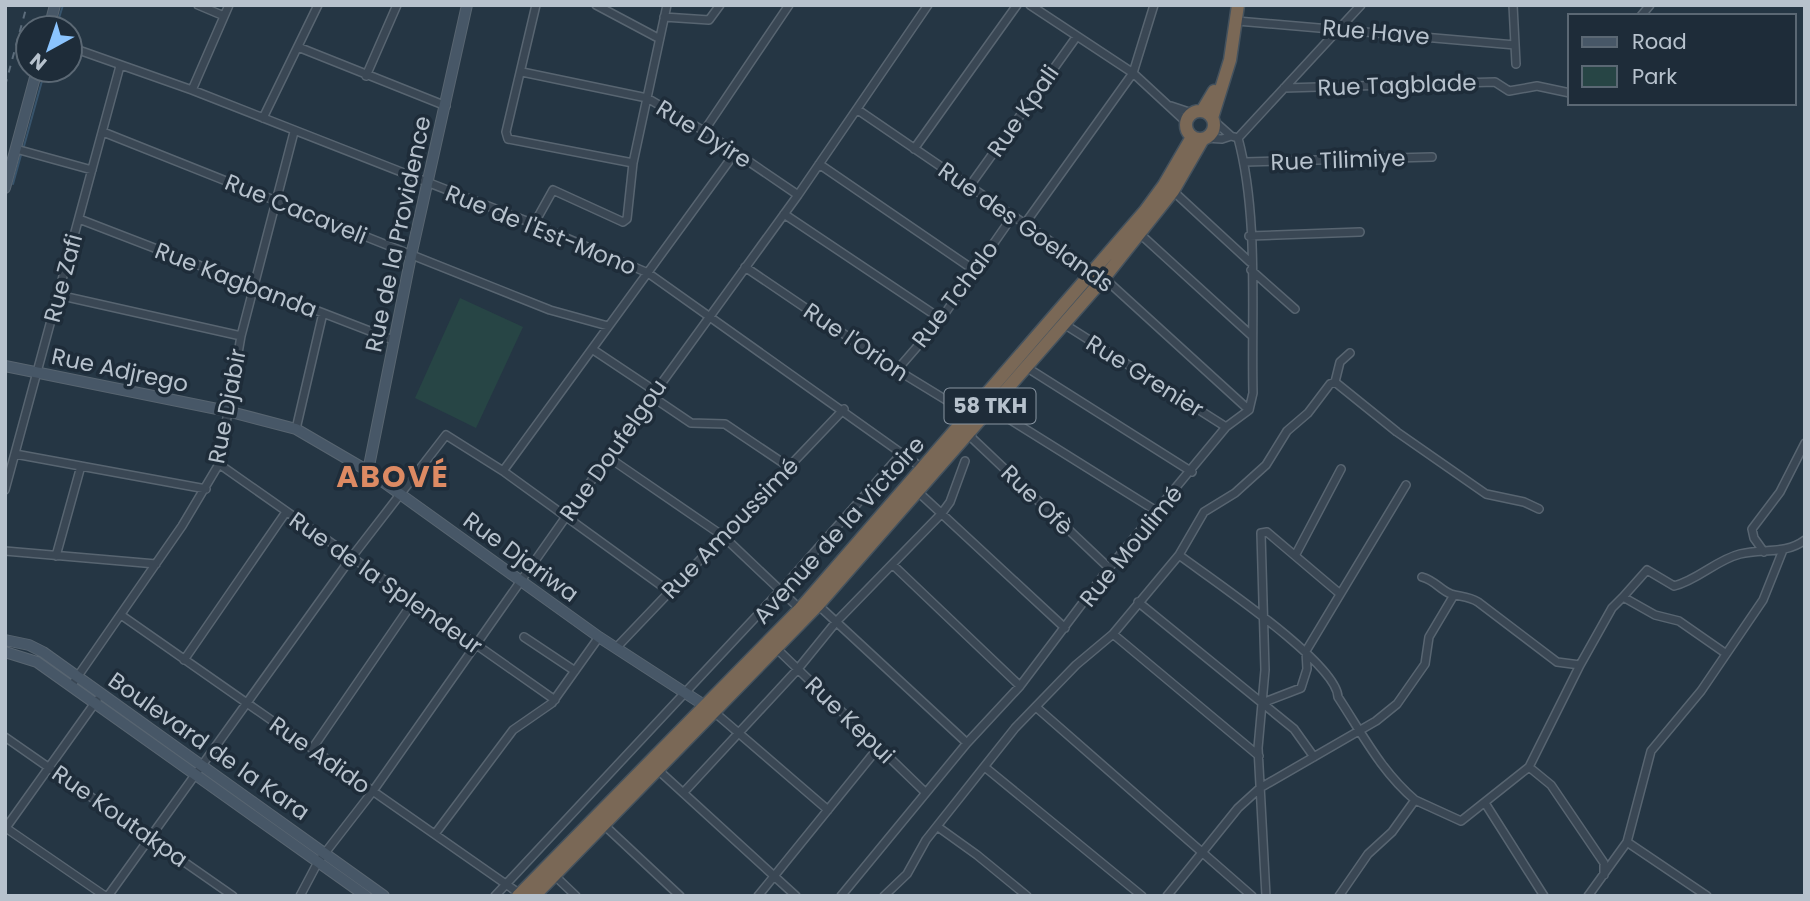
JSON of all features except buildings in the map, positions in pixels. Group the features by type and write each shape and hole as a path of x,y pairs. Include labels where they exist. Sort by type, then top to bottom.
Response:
{"highway":[{"path":"1200,138 1201,117 1215,89 1231,5"},
{"path":"1201,117 1225,81 1238,5"},
{"path":"1200,138 1213,131 1201,117"},
{"name":"Avenue de la Victoire","path":"927,471 969,430 1104,278 1173,191 1200,138"},
{"name":"Avenue de la Victoire","path":"519,895 818,605 927,471 969,414 1156,198 1200,138"},
{"name":"Avenue de la Victoire","path":"534,896 656,769 913,488"}],"street":[{"path":"198,5 224,16"},
{"path":"192,90 229,5"},
{"path":"263,118 318,5"},
{"path":"366,76 397,5"},
{"name":"Rue de la Providence","path":"368,471 393,340 467,5"},
{"path":"536,5 506,132 508,139 633,163"},
{"path":"534,224 553,190 623,222 627,219 633,163 667,5"},
{"path":"664,17 709,20 720,5"},
{"path":"704,131 789,5"},
{"name":"Rue Doufelgou","path":"300,896 322,858 373,791 709,315 798,195 928,5"},
{"path":"914,149 1017,5"},
{"path":"1030,5 1133,73 1170,106 1201,117 1234,137 1245,162 1250,236 1253,393 1249,410"},
{"path":"1200,138 1234,137 1361,5"},
{"path":"1513,5 1516,64"},
{"path":"600,6 658,38"},
{"path":"1024,225 1133,73 1152,7"},
{"name":"Rue Have","path":"1237,21 1515,45"},
{"name":"Rue Kpali","path":"969,187 1077,36"},
{"path":"298,47 446,106"},
{"name":"Rue de l'Est-Mono","path":"84,52 192,90 534,224 648,273 844,409 927,471"},
{"name":"Rue Zafi","path":"5,490 120,66"},
{"name":"Rue Dyire","path":"522,72 647,98 704,131 798,195"},
{"name":"Rue Tagblade","path":"1284,88 1495,82 1509,90 1537,86 1568,93"},
{"path":"5,188 33,84"},
{"name":"Rue des Goelands","path":"858,110 1012,217 1093,269 1249,410"},
{"name":"Rue Cacaveli","path":"103,132 550,310 608,326"},
{"name":"Rue Djabir","path":"71,686 156,564 219,464 241,336 294,132"},
{"path":"16,149 92,170"},
{"path":"502,471 735,153"},
{"name":"Rue Tilimiye","path":"1245,162 1432,157"},
{"path":"819,164 974,270"},
{"path":"1173,191 1295,309"},
{"path":"784,214 941,319"},
{"name":"Rue Tchalo","path":"897,370 941,319 1012,217"},
{"name":"Rue Kagbanda","path":"79,219 393,340"},
{"path":"1250,236 1360,232"},
{"path":"1139,233 1251,335"},
{"name":"Rue l'Orion","path":"744,267 897,370 969,414"},
{"path":"58,295 241,336"},
{"path":"296,429 323,313"},
{"name":"Rue Grenier","path":"1064,324 1226,427"},
{"path":"592,349 691,423 724,424 789,467"},
{"path":"1335,382 1340,362 1350,353"},
{"name":"Rue Adjrego","path":"5,366 227,411"},
{"path":"1026,367 1192,472"},
{"path":"1335,382 1397,432 1486,494 1539,509"},
{"path":"884,896 907,874 926,840 959,796 986,768 1015,728 1076,664 1113,634 1180,555 1204,512 1235,493 1266,465 1287,431 1308,413 1330,384 1335,382"},
{"path":"989,407 1158,512"},
{"name":"Rue Amoussimé","path":"616,648 844,409"},
{"name":"Rue Moulimé","path":"841,896 925,792 1020,686 1109,568 1192,472 1226,427 1249,410"},
{"name":"Rue Djariwa","path":"227,411 296,429 368,471 599,637 709,708"},
{"name":"Rue Ofè","path":"969,430 973,439 1109,568"},
{"path":"101,694 6,828 106,896 351,558 446,435 450,435 502,471 670,592"},
{"path":"1765,552 1754,538 1752,529 1780,492 1805,443"},
{"path":"495,896 683,691 779,592 902,453"},
{"path":"15,454 205,489"},
{"path":"608,457 723,536 779,592 800,609"},
{"path":"684,792 797,670 836,622 942,513 950,502 965,461"},
{"name":"Rue de la Splendeur","path":"219,464 555,700"},
{"path":"56,556 81,466"},
{"path":"1297,554 1341,469"},
{"path":"1262,703 1301,688 1307,669 1306,651 1405,485"},
{"path":"913,488 1065,628"},
{"path":"184,660 286,512"},
{"path":"1266,896 1259,756 1263,620 1261,533 1268,532 1297,554 1339,593"},
{"path":"1180,555 1306,651 1338,687 1338,697 1391,780 1415,800 1461,821 1529,767 1612,608 1647,570 1674,586 1688,582 1740,554 1783,550 1802,542 1805,553"},
{"path":"1588,896 1627,842 1651,751 1701,691 1763,600 1783,550"},
{"path":"5,551 156,564"},
{"path":"893,565 1020,686"},
{"path":"1422,577 1436,581 1454,595 1464,594 1478,602 1557,662 1580,665"},
{"path":"1168,895 1238,807 1260,788 1360,730 1397,704 1424,664 1429,637 1454,595"},
{"path":"1623,597 1655,615 1679,621 1726,653"},
{"path":"312,749 414,602"},
{"path":"1139,603 1294,729 1314,757"},
{"path":"818,605 967,743"},
{"name":"Rue Adido","path":"121,615 519,895"},
{"path":"1113,634 1259,756"},
{"path":"524,637 575,671"},
{"path":"435,834 513,730 555,700 599,637"},
{"name":"Boulevard de la Kara","path":"5,640 36,648 78,676 202,765 322,858 365,896"},
{"name":"Rue Kepui","path":"776,648 925,792"},
{"name":"Boulevard de la Kara","path":"5,652 32,659 195,775 384,896"},
{"path":"1036,707 1252,896"},
{"path":"709,708 828,810"},
{"name":"Rue Koutakpa","path":"5,737 150,837 220,892 233,896"},
{"path":"758,896 878,748"},
{"path":"1529,767 1551,785 1604,863 1604,875"},
{"path":"986,768 1142,896"},
{"path":"656,769 796,896"},
{"path":"1339,896 1368,854 1392,832 1415,800"},
{"path":"1485,803 1544,896"},
{"path":"603,824 680,896"},
{"path":"938,827 1027,896"},
{"path":"1627,842 1707,896"},
{"path":"554,875 576,896"}],"green space":[{"path":"460,298 523,327 476,428 415,398"}],"waterway":[{"path":"60,14 63,5"},
{"path":"24,146 41,84"},
{"path":"13,184 21,155"}],"railway":[{"path":"5,86 27,5"}],"district":[{"name":"ABOVÉ","path":"393,477"}]}
